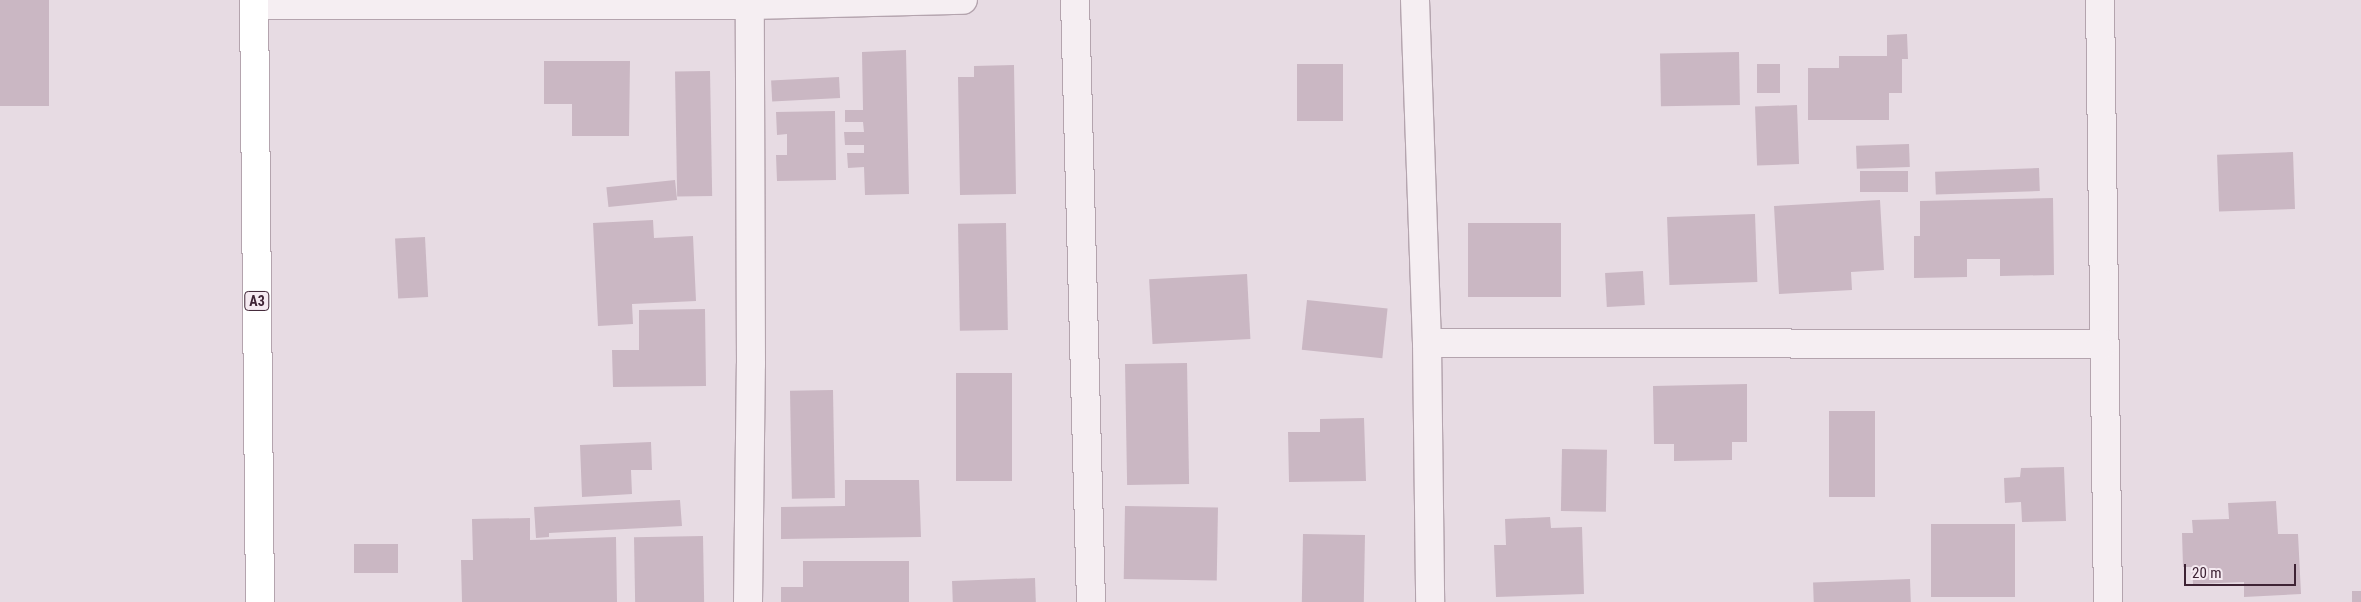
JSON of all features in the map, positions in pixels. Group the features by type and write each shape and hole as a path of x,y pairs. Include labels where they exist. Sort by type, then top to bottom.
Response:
{"main road":[{"name":"A3","path":"255,3 260,602"}],"street":[{"path":"255,3 963,0"},
{"path":"1075,0 1091,602"},
{"path":"1415,0 1427,343 1430,602"},
{"path":"2100,0 2108,602"},
{"path":"748,602 751,364 750,2"},
{"path":"1427,343 2104,344"}],"building":[{"path":"0,0 49,0 49,106 0,106"},
{"path":"1907,34 1908,59 1902,59 1902,93 1889,93 1889,120 1808,120 1808,68 1839,68 1839,56 1887,56 1887,35"},
{"path":"906,50 909,194 865,195 864,167 848,168 847,153 864,153 864,145 845,145 844,132 864,132 863,122 845,122 845,110 863,110 862,52"},
{"path":"1739,52 1740,105 1661,106 1660,53"},
{"path":"544,61 630,61 629,136 572,136 572,104 544,104"},
{"path":"1297,64 1343,64 1343,121 1297,121"},
{"path":"1757,64 1780,64 1780,93 1757,93"},
{"path":"1014,65 1016,194 960,195 958,77 974,77 974,66"},
{"path":"710,71 712,196 677,197 675,72"},
{"path":"839,77 840,98 772,102 771,81"},
{"path":"1797,105 1799,164 1757,165 1755,106"},
{"path":"835,111 836,180 777,181 776,155 787,155 787,134 777,135 776,112"},
{"path":"1909,144 1910,167 1857,169 1856,146"},
{"path":"2293,152 2295,209 2219,212 2217,155"},
{"path":"2039,168 2040,191 1936,195 1935,172"},
{"path":"1860,171 1908,171 1908,192 1860,192"},
{"path":"675,180 677,200 608,207 606,187"},
{"path":"2053,198 2054,275 2000,276 2000,259 1967,259 1967,277 1914,278 1914,236 1920,236 1920,201"},
{"path":"1880,200 1884,270 1851,272 1852,290 1779,294 1774,206"},
{"path":"1755,214 1757,282 1669,285 1667,217"},
{"path":"653,220 654,238 693,236 696,301 632,304 633,324 598,326 593,223"},
{"path":"1006,223 1008,330 960,331 958,224"},
{"path":"1468,223 1561,223 1561,297 1468,297"},
{"path":"425,237 428,297 398,298 395,239"},
{"path":"1643,271 1645,305 1607,307 1605,273"},
{"path":"1247,274 1250,339 1153,344 1149,279"},
{"path":"1307,300 1388,308 1382,358 1302,350"},
{"path":"705,309 706,386 613,387 612,350 639,350 639,310"},
{"path":"1187,363 1189,484 1127,485 1125,364"},
{"path":"956,373 1012,373 1012,481 956,481"},
{"path":"1747,384 1747,442 1732,442 1732,460 1674,461 1674,444 1654,444 1653,386"},
{"path":"833,390 835,498 792,499 790,391"},
{"path":"1829,411 1875,411 1875,497 1829,497"},
{"path":"1364,418 1366,481 1289,482 1288,432 1320,432 1320,419"},
{"path":"651,442 652,470 631,470 632,494 582,497 580,445"},
{"path":"1562,449 1607,450 1606,512 1561,511"},
{"path":"2064,467 2066,521 2022,522 2021,502 2005,503 2004,478 2020,477 2021,468"},
{"path":"845,480 919,480 921,537 781,539 781,507 845,506"},
{"path":"680,500 682,526 549,533 549,537 536,538 534,507"},
{"path":"2276,501 2278,534 2298,534 2301,594 2244,597 2244,582 2193,584 2192,567 2183,567 2182,533 2193,533 2192,520 2229,519 2228,503"},
{"path":"1125,506 1218,508 1217,581 1124,579"},
{"path":"1550,517 1551,528 1582,527 1584,594 1496,597 1494,545 1506,545 1505,519"},
{"path":"530,518 530,540 616,537 617,602 462,602 461,560 473,560 472,519"},
{"path":"1931,524 2015,524 2015,597 1931,597"},
{"path":"1303,534 1365,535 1364,602 1302,602"},
{"path":"703,536 704,602 635,602 634,537"},
{"path":"354,544 398,544 398,573 354,573"},
{"path":"803,561 909,561 909,602 781,602 781,587 803,587"},
{"path":"1035,578 1036,602 953,602 952,581"},
{"path":"1910,579 1911,602 1814,602 1813,582"},
{"path":"2352,591 2361,591 2361,602 2352,602"}]}
